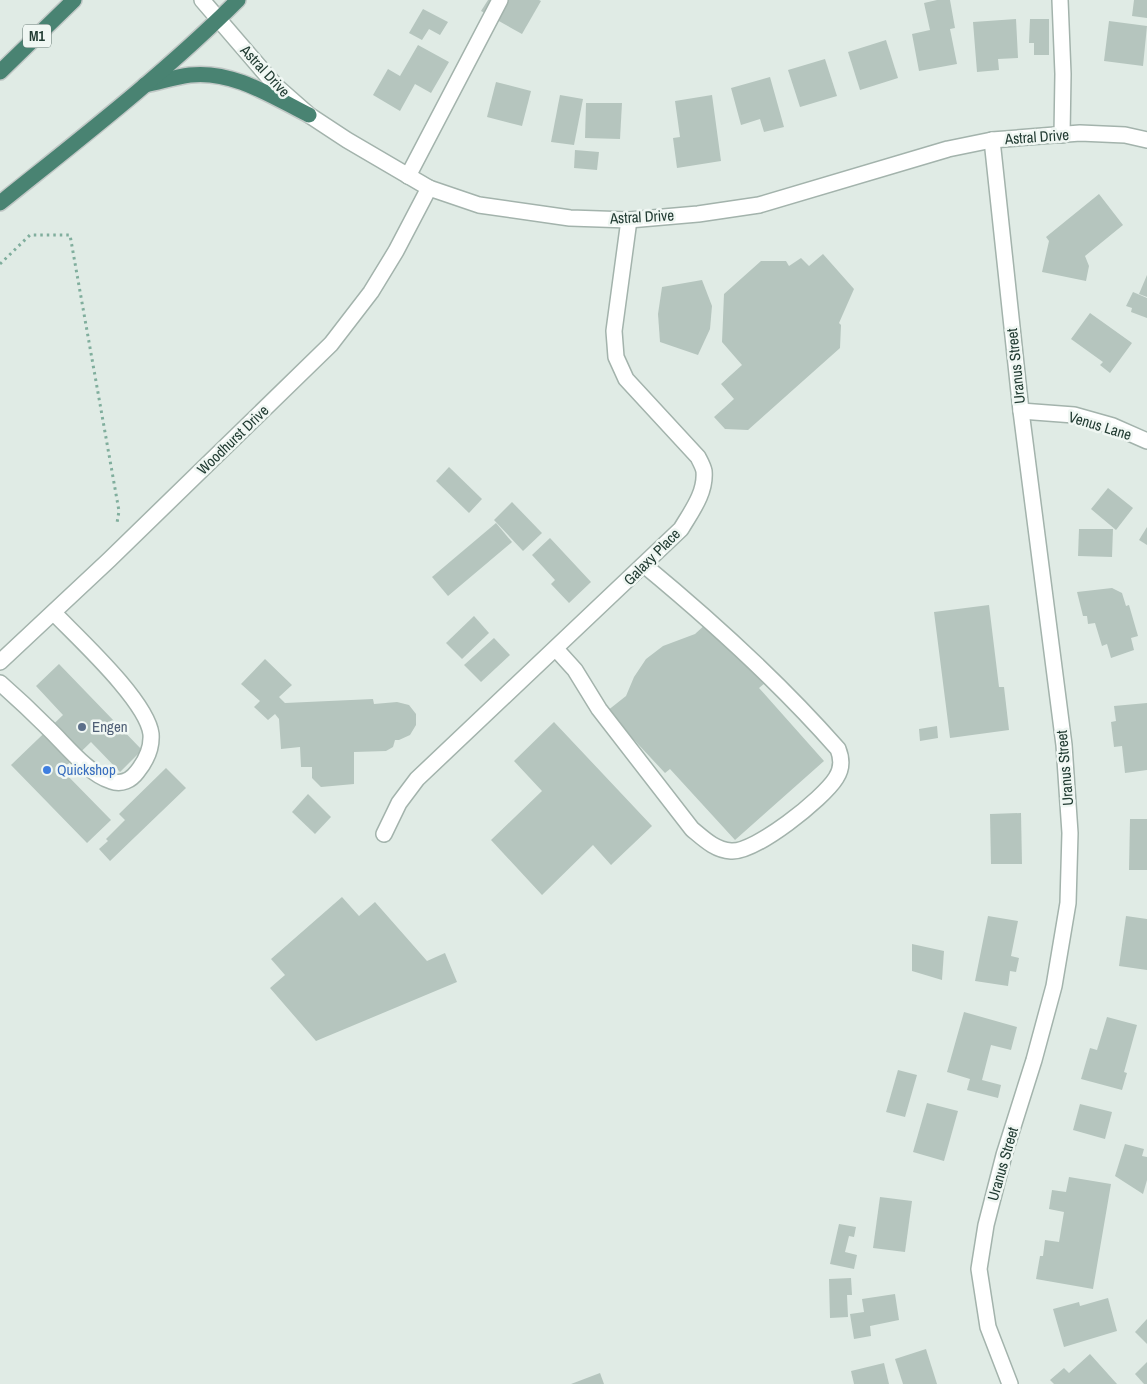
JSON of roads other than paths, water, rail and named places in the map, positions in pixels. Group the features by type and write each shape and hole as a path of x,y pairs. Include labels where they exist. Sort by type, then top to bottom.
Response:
{"highway":[{"name":"M1","path":"0,72 74,0"},
{"path":"0,204 144,86 238,0"},
{"path":"144,86 191,75 222,77 244,83 309,115"}],"street":[{"name":"Astral Drive","path":"202,0 276,86 309,115 347,140 429,188 478,205 570,218 629,220 698,214 759,205 948,148 992,140 1080,134 1126,135 1147,140"},
{"path":"408,176 500,0"},
{"path":"1060,0 1063,74 1062,135"},
{"name":"Uranus Street","path":"992,140 1021,411 1064,745 1070,833 1068,903 1054,986 1034,1060 1002,1164 986,1225 979,1269 988,1327 1010,1384"},
{"name":"Woodhurst Drive","path":"0,662 54,613 331,344 371,292 396,251 429,188"},
{"name":"Galaxy Place","path":"384,834 399,803 417,779 681,529 703,487 704,470 698,457 626,379 616,357 614,331 629,220"},
{"name":"Venus Lane","path":"1021,411 1074,415 1113,426 1147,441"},
{"path":"556,649 576,670 599,709 692,829 709,844 732,852 743,850 766,839 811,804 836,779 841,768 841,757 838,749 770,678 711,621 644,566"},
{"path":"0,682 83,762 101,776 110,781 120,783 132,779 145,762 151,744 151,734 146,716 137,702 114,676 54,613"}],"place":[{"name":"Engen","path":"82,727"},
{"name":"Quickshop","path":"47,770"}]}
